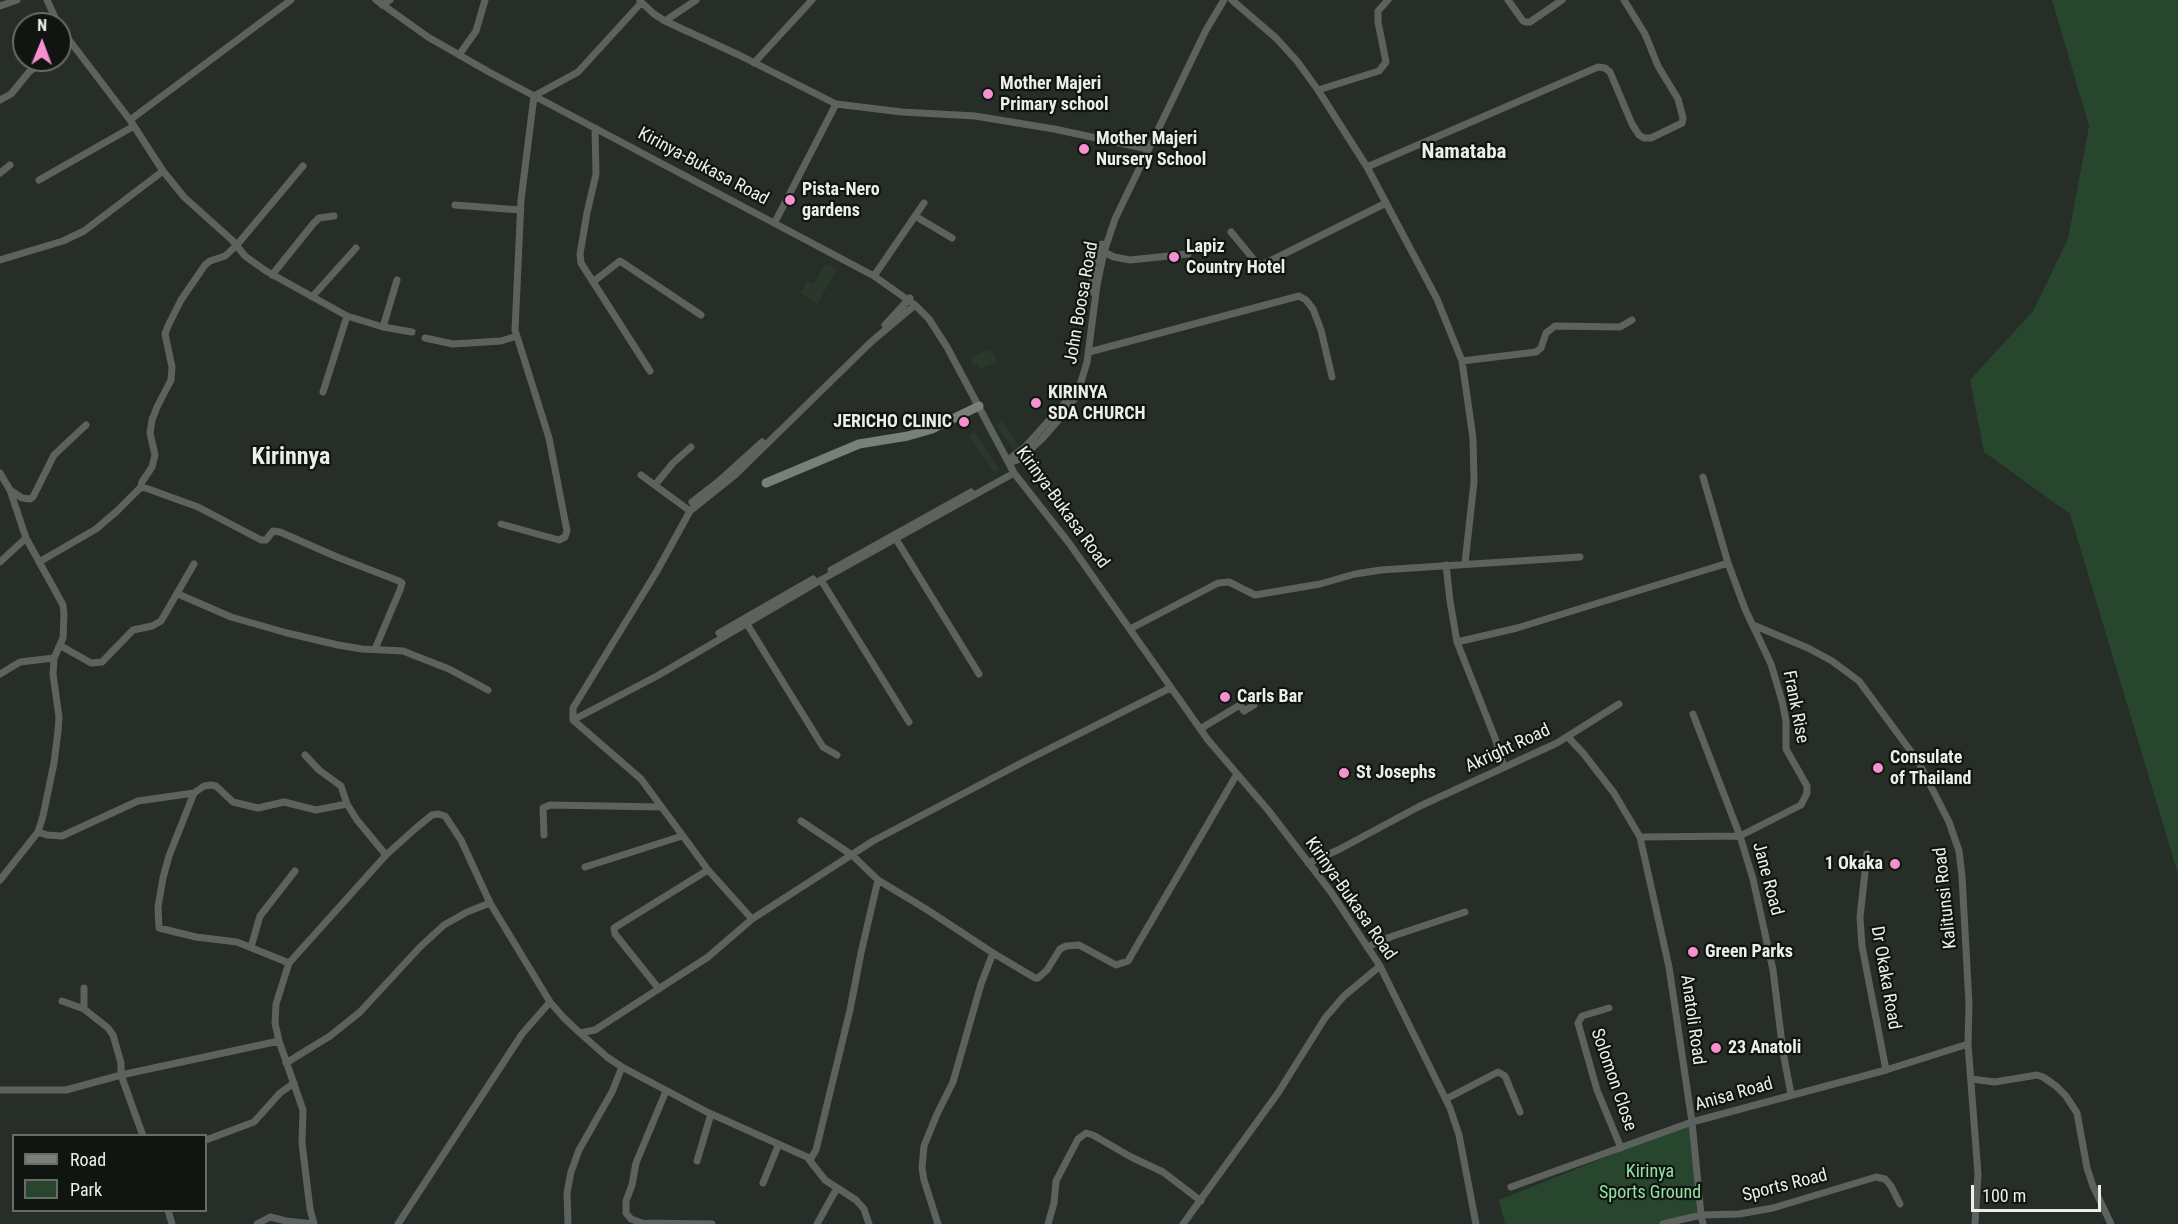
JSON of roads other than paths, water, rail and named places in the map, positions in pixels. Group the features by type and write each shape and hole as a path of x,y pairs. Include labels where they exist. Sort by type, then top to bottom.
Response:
{"street":[{"path":"0,6 17,0"},
{"path":"39,180 132,123 291,0"},
{"path":"379,2 390,0"},
{"path":"459,55 476,31 485,0"},
{"path":"664,21 696,0"},
{"path":"754,63 812,0"},
{"name":"John Boosa Road","path":"1011,467 1042,439 1077,395 1089,352 1092,316 1104,252 1115,219 1206,30 1224,0"},
{"path":"1232,0 1276,38 1318,90 1367,167 1437,299 1462,362 1473,438 1474,482 1465,563"},
{"path":"1318,90 1379,71 1386,62 1378,11 1388,0"},
{"path":"1508,0 1526,22 1530,22 1562,0"},
{"path":"1367,167 1598,67 1610,72 1639,135 1651,138 1682,123 1682,112 1678,99 1658,66 1645,34 1624,0"},
{"name":"Kirinya-Bukasa Road","path":"379,2 428,37 459,55 874,276 915,305 940,334 1011,467 1069,543 1200,729 1331,892 1380,966 1446,1099 1459,1135 1476,1224"},
{"path":"501,524 559,540 564,539 567,531 549,438 517,336 515,322 520,210 534,96 578,72 640,2 664,21 836,104 902,112 975,116 1148,148"},
{"path":"72,46 132,123 163,171 184,197 245,256 272,275 347,316 383,327 412,332"},
{"path":"0,100 12,94 29,72"},
{"name":"John Boosa Road","path":"1011,467 1025,447 1070,398 1084,356 1095,264 1121,197 1168,98"},
{"path":"775,222 836,104"},
{"path":"595,128 596,174 580,254 581,263 650,371"},
{"path":"0,174 10,165"},
{"path":"39,562 96,528 117,512 141,487 152,467 155,455 150,433 152,420 171,380 172,367 166,331 181,300 205,265 225,256 236,246 303,166"},
{"path":"0,260 63,241 84,231 163,171"},
{"path":"874,276 924,203"},
{"path":"1232,232 1255,261 1264,264 1386,203"},
{"path":"455,205 520,210"},
{"path":"272,275 319,218 334,216"},
{"path":"915,216 952,238"},
{"path":"312,297 356,248"},
{"path":"1104,252 1114,257 1130,260 1188,254"},
{"path":"593,282 621,261 700,315"},
{"path":"383,327 397,280"},
{"path":"1089,352 1299,296 1306,300 1313,309 1321,330 1332,377"},
{"path":"692,502 758,446 865,345 910,298"},
{"path":"752,919 708,870 641,779 573,720 573,708 657,571 690,511 735,475 871,342 915,305"},
{"path":"323,392 347,316"},
{"path":"1462,362 1536,352 1541,348 1546,333 1555,326 1620,327 1632,320"},
{"path":"425,338 453,344 472,344 501,341 517,336"},
{"path":"766,483 859,444 921,433 979,406"},
{"path":"10,490 22,498 33,497 54,455 86,425"},
{"path":"655,485 673,463 691,447"},
{"path":"573,720 657,676 896,539 1011,467"},
{"path":"719,633 1011,467"},
{"path":"0,473 10,490 27,538 63,605 63,638 54,658 53,674 59,717 54,763 38,832 0,880"},
{"path":"641,475 690,511"},
{"path":"1703,477 1728,563 1753,625"},
{"path":"141,487 198,507 261,540 266,540 273,531 280,532 399,581 402,585 375,649"},
{"path":"0,562 27,538"},
{"path":"896,539 980,674"},
{"path":"1130,629 1218,583 1229,582 1255,595 1320,584 1372,571 1581,557"},
{"path":"1457,642 1525,626 1728,563"},
{"path":"61,646 91,663 102,662 133,630 152,626 161,621 194,564"},
{"path":"1446,565 1449,601 1457,642 1504,767"},
{"path":"821,580 909,722"},
{"path":"178,594 231,617 287,633 338,645 403,651 449,669 488,690"},
{"path":"747,624 823,747 837,755"},
{"name":"Frank Rise","path":"1640,837 1740,836 1801,805 1807,793 1807,786 1786,749 1786,721 1782,701 1771,664 1753,625"},
{"name":"Kalitunsi Road","path":"1753,625 1808,648 1832,661 1859,681 1918,761 1949,822 1960,861 1968,993 1968,1044 1978,1174 1975,1224"},
{"path":"0,674 20,662 54,658"},
{"path":"580,1033 595,1030 708,957 752,919 852,855 1027,760 1170,688"},
{"name":"Akright Road","path":"1308,863 1338,850 1420,806 1568,738 1585,724 1619,704"},
{"path":"1200,729 1240,705 1244,711 1254,705"},
{"name":"Jane Road","path":"1693,714 1740,836 1768,942 1791,1094"},
{"name":"Anatoli Road","path":"1568,738 1583,753 1614,793 1640,837 1669,967 1692,1122 1703,1224"},
{"path":"305,755 341,786 347,804 386,855"},
{"path":"801,821 852,855 878,880 1035,978 1043,976 1060,949 1066,946 1079,945 1116,965 1128,961 1237,774"},
{"path":"38,832 62,836 138,801 194,793 204,786 216,786 233,802 258,808 284,802 316,810 347,804"},
{"path":"194,793 169,856 158,907 158,925 162,930 196,937 223,939 251,947 289,963"},
{"path":"544,835 543,808 550,805 661,807"},
{"path":"257,1224 270,1217 314,1224 302,1143 303,1110 275,1023 276,1004 289,963 386,855 432,815 445,816 468,853 490,903 550,1002 580,1033 607,1057 666,1091 778,1146 804,1155 825,1180 856,1200 864,1209 869,1224"},
{"path":"585,867 682,836"},
{"name":"Dr Okaka Road","path":"1867,854 1860,917 1862,946 1886,1070"},
{"path":"659,989 615,934 614,928 708,870"},
{"path":"251,947 260,916 295,871"},
{"path":"810,1160 816,1150 850,1010 878,880"},
{"path":"286,1063 330,1036 360,1012 420,947 444,925 467,912 490,903"},
{"path":"1367,947 1465,912"},
{"path":"938,1224 924,1180 922,1168 924,1146 953,1082 981,984 993,953"},
{"path":"1184,1224 1278,1093 1325,1018 1344,996 1380,966"},
{"path":"84,988 84,1009"},
{"path":"62,1001 84,1009 104,1022 112,1035 121,1063 121,1075 142,1134"},
{"path":"398,1224 512,1048 529,1024 550,1002"},
{"name":"Solomon Close","path":"1609,1008 1582,1016 1578,1023 1597,1090 1621,1148"},
{"path":"0,1090 66,1090 121,1075 279,1041"},
{"name":"Anisa Road","path":"1511,1186 1692,1122 1886,1070 1968,1044"},
{"path":"568,1224 567,1193 571,1172 579,1150 612,1092 622,1067"},
{"path":"1446,1099 1498,1072 1505,1076 1520,1112"},
{"path":"1971,1079 1995,1082 2037,1075 2056,1086 2066,1096 2077,1113 2087,1168 2093,1186 2112,1224"},
{"path":"207,1140 254,1122 280,1093 294,1083"},
{"path":"666,1091 636,1163 626,1201 626,1213 631,1220 642,1223 712,1224"},
{"path":"697,1161 711,1114"},
{"path":"1048,1224 1054,1203 1056,1181 1078,1139 1086,1133 1163,1172 1200,1201"},
{"path":"763,1183 778,1146"},
{"name":"Sports Road","path":"1663,1224 1701,1215 1739,1214 1773,1208 1876,1178 1885,1179 1900,1203"},
{"path":"817,1224 837,1188"}],"place":[{"name":"Mother Majeri Primary school","path":"988,94"},
{"name":"Mother Majeri Nursery School","path":"1084,149"},
{"name":"Pista-Nero gardens","path":"790,200"},
{"name":"Lapiz Country Hotel","path":"1174,257"},
{"name":"KIRINYA SDA CHURCH","path":"1036,403"},
{"name":"JERICHO CLINIC","path":"964,422"},
{"name":"Carls Bar","path":"1225,697"},
{"name":"Consulate of Thailand","path":"1878,768"},
{"name":"St Josephs","path":"1344,773"},
{"name":"1 Okaka","path":"1895,864"},
{"name":"Green Parks","path":"1693,952"},
{"name":"23 Anatoli","path":"1716,1048"}],"district":[{"name":"Namataba","path":"1464,153"},
{"name":"Kirinnya","path":"291,458"}],"park label":[{"name":"Kirinya Sports Ground","path":"1650,1182"}]}
